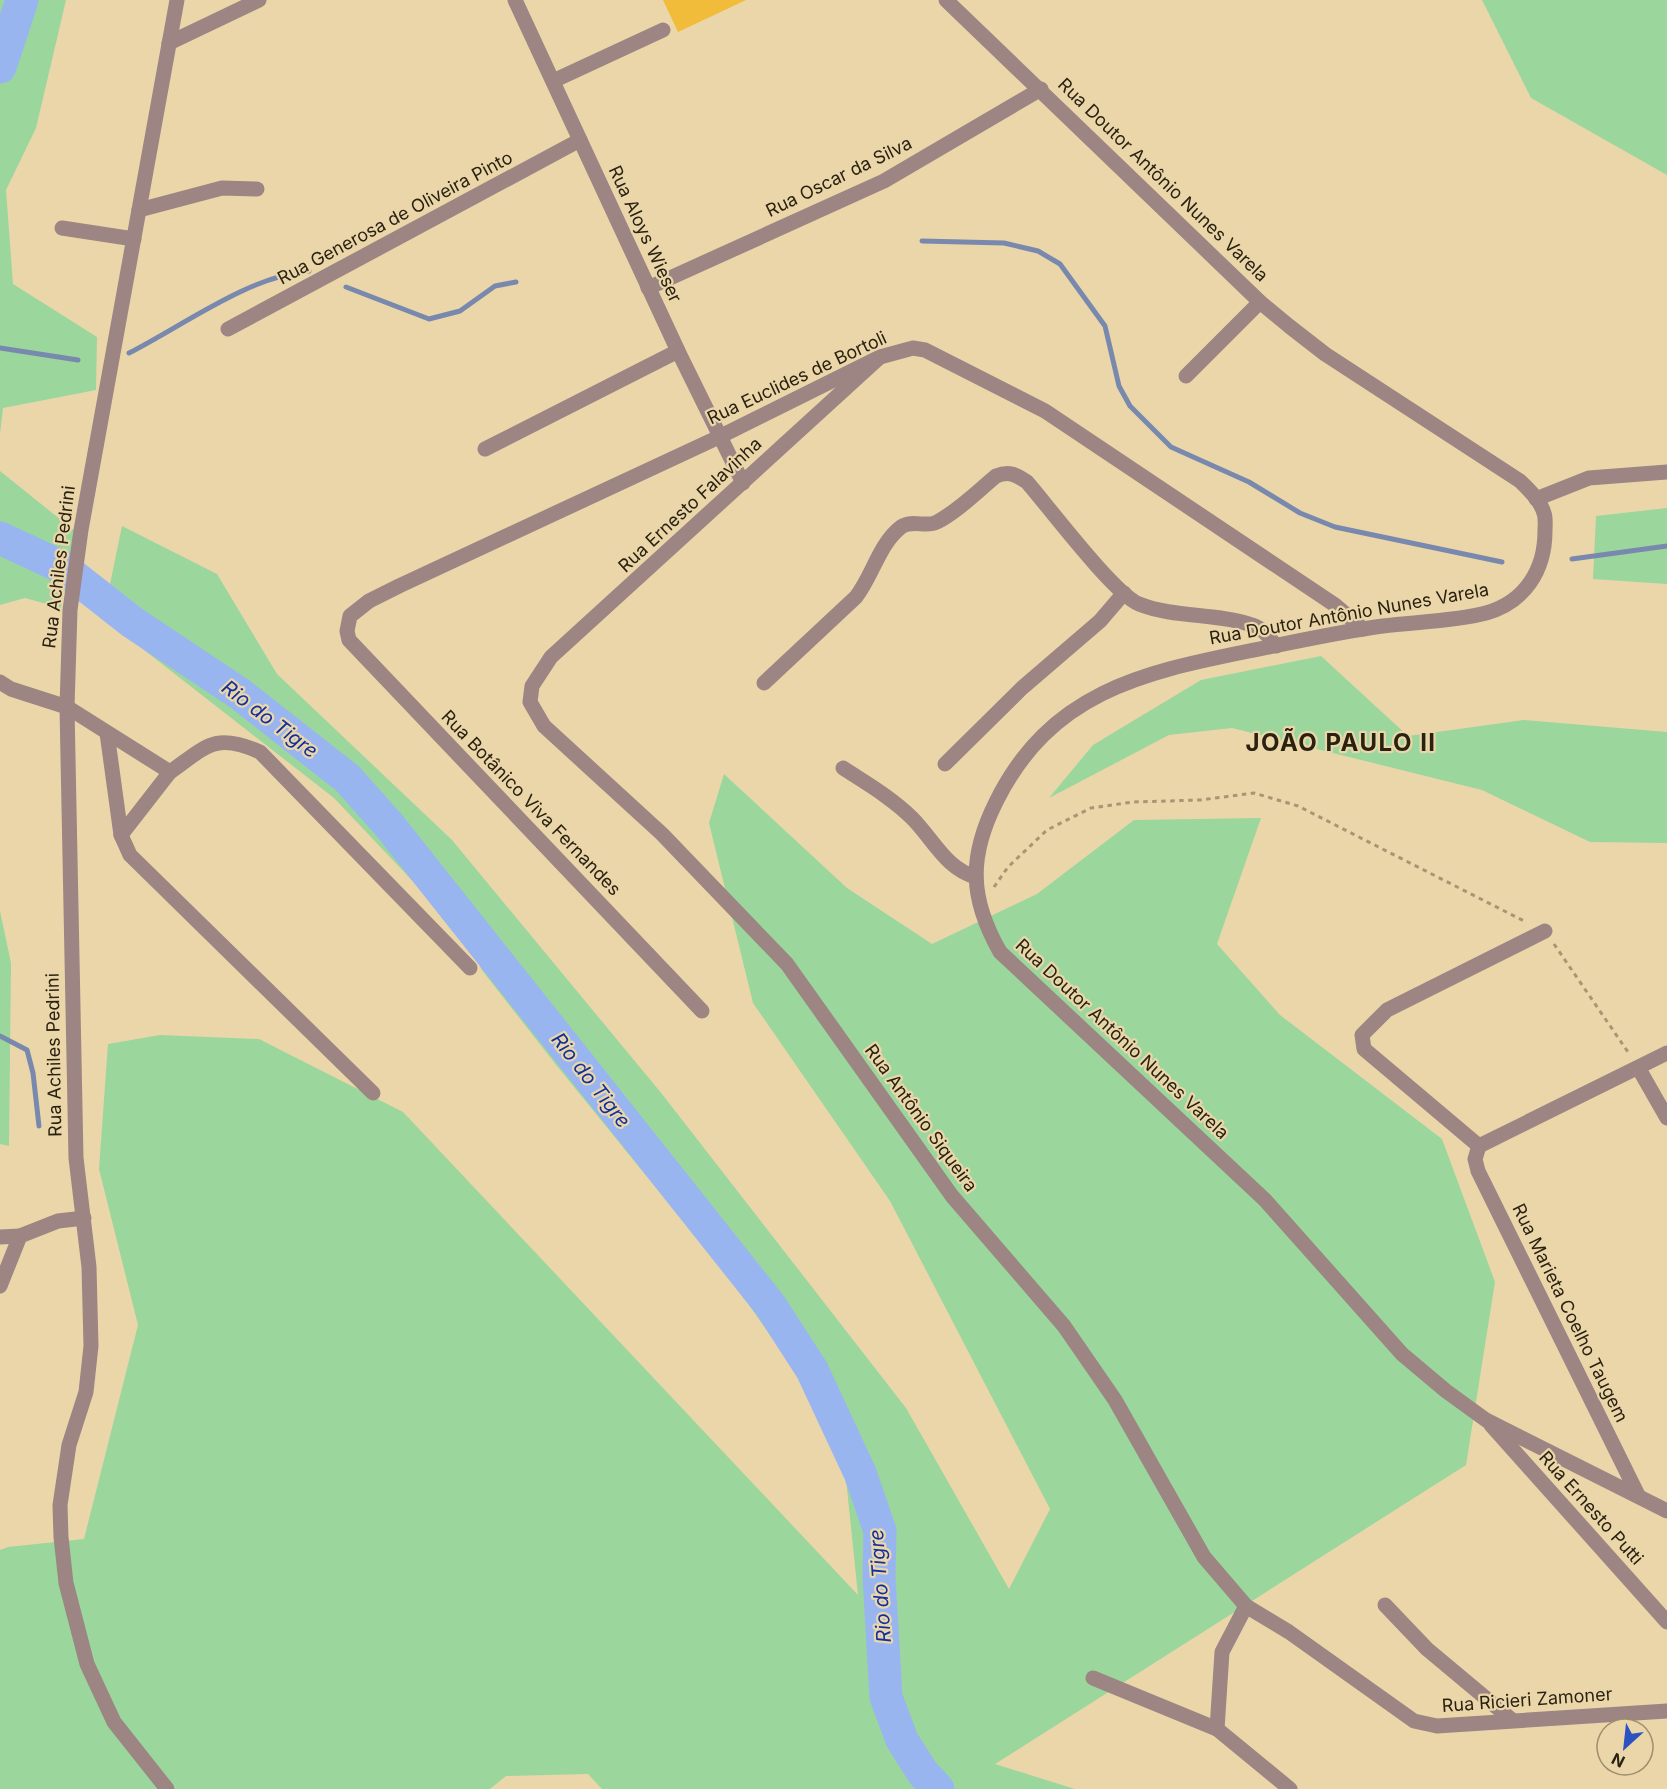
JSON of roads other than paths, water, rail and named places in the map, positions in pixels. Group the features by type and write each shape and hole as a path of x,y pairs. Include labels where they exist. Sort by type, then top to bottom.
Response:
{"street":[{"name":"Rua Achiles Pedrini","path":"167,1789 114,1722 87,1664 66,1583 60,1505 69,1445 86,1392 91,1346 89,1267 76,1158 67,707 70,610 81,530 177,0"},
{"path":"169,43 259,0"},
{"name":"Rua Aloys Wieser","path":"515,0 648,288 743,483"},
{"name":"Rua Doutor Antônio Nunes Varela","path":"946,0 1260,302 1325,354 1520,481 1536,499 1545,514 1545,541 1540,566 1519,596 1486,613 1363,629 1179,665 1141,676 1083,703 1058,722 1016,767 986,822 976,877 979,907 984,924 1000,952 1265,1200 1402,1354 1486,1420 1667,1511"},
{"path":"553,81 663,30"},
{"name":"Rua Oscar da Silva","path":"648,288 884,180 1041,89"},
{"name":"Rua Generosa de Oliveira Pinto","path":"228,329 580,140"},
{"path":"139,210 222,188 256,189"},
{"path":"62,228 134,239"},
{"path":"1186,376 1260,302"},
{"name":"Rua Euclides de Bortoli","path":"350,616 369,601 399,586 719,437 880,357 913,348 925,350 1045,411 1335,605 1363,629"},
{"path":"485,449 678,351"},
{"name":"Rua Ernesto Falavinha","path":"532,686 551,657 880,357"},
{"path":"1536,499 1589,477 1667,472"},
{"path":"764,683 856,597 869,580 886,543 902,526 911,523 938,522 996,476 1006,473 1015,474 1027,482 1124,593 1137,604 1252,625 1263,631 1276,646"},
{"path":"945,764 1022,688 1100,621 1124,593"},
{"name":"Rua Botânico Viva Fernandes","path":"350,616 347,631 349,640 702,1011"},
{"path":"0,682 11,689 67,707 170,772"},
{"name":"Rua Antônio Siqueira","path":"532,686 530,702 544,726 662,834 787,964 952,1196 1064,1326 1115,1400 1204,1557 1246,1606"},
{"path":"107,733 121,835 130,855 373,1093"},
{"path":"121,835 170,772 211,744 236,741 260,752 470,968"},
{"path":"843,768 887,796 911,817 955,869 976,877"},
{"path":"1545,931 1387,1010 1362,1035 1364,1049 1479,1146 1640,1069 1667,1053"},
{"path":"1640,1069 1667,1118"},
{"name":"Rua Marieta Coelho Taugem","path":"1479,1146 1475,1159 1478,1172 1638,1495"},
{"path":"0,1237 20,1236 58,1221 84,1218"},
{"path":"0,1286 20,1236"},
{"name":"Rua Ernesto Putti","path":"1486,1420 1667,1622"},
{"path":"1385,1605 1427,1649 1512,1720"},
{"path":"1217,1729 1222,1652 1246,1606"},
{"name":"Rua Ricieri Zamoner","path":"1246,1606 1289,1632 1414,1721 1437,1726 1667,1711"},
{"path":"1093,1678 1217,1729 1290,1789"}],"waterway":[{"name":"Rio do Tigre","path":"0,67 22,0"},
{"path":"922,241 1004,243 1038,251 1060,264 1105,326 1119,386 1130,406 1171,447 1249,482 1300,513 1335,527 1502,562"},
{"path":"129,353 240,292 263,282 309,271"},
{"path":"346,287 429,319 460,311 495,286 516,282"},
{"path":"0,348 78,360"},
{"name":"Rio do Tigre","path":"0,538 62,567 132,622 240,694 347,778 389,825 770,1305 812,1370 860,1473 880,1531 879,1577 886,1697 902,1740 923,1773 938,1789"},
{"path":"1572,559 1667,546"},
{"path":"0,1036 27,1050 33,1073 39,1126"}],"district":[{"name":"JOÃO PAULO II","path":"1341,743"}]}
